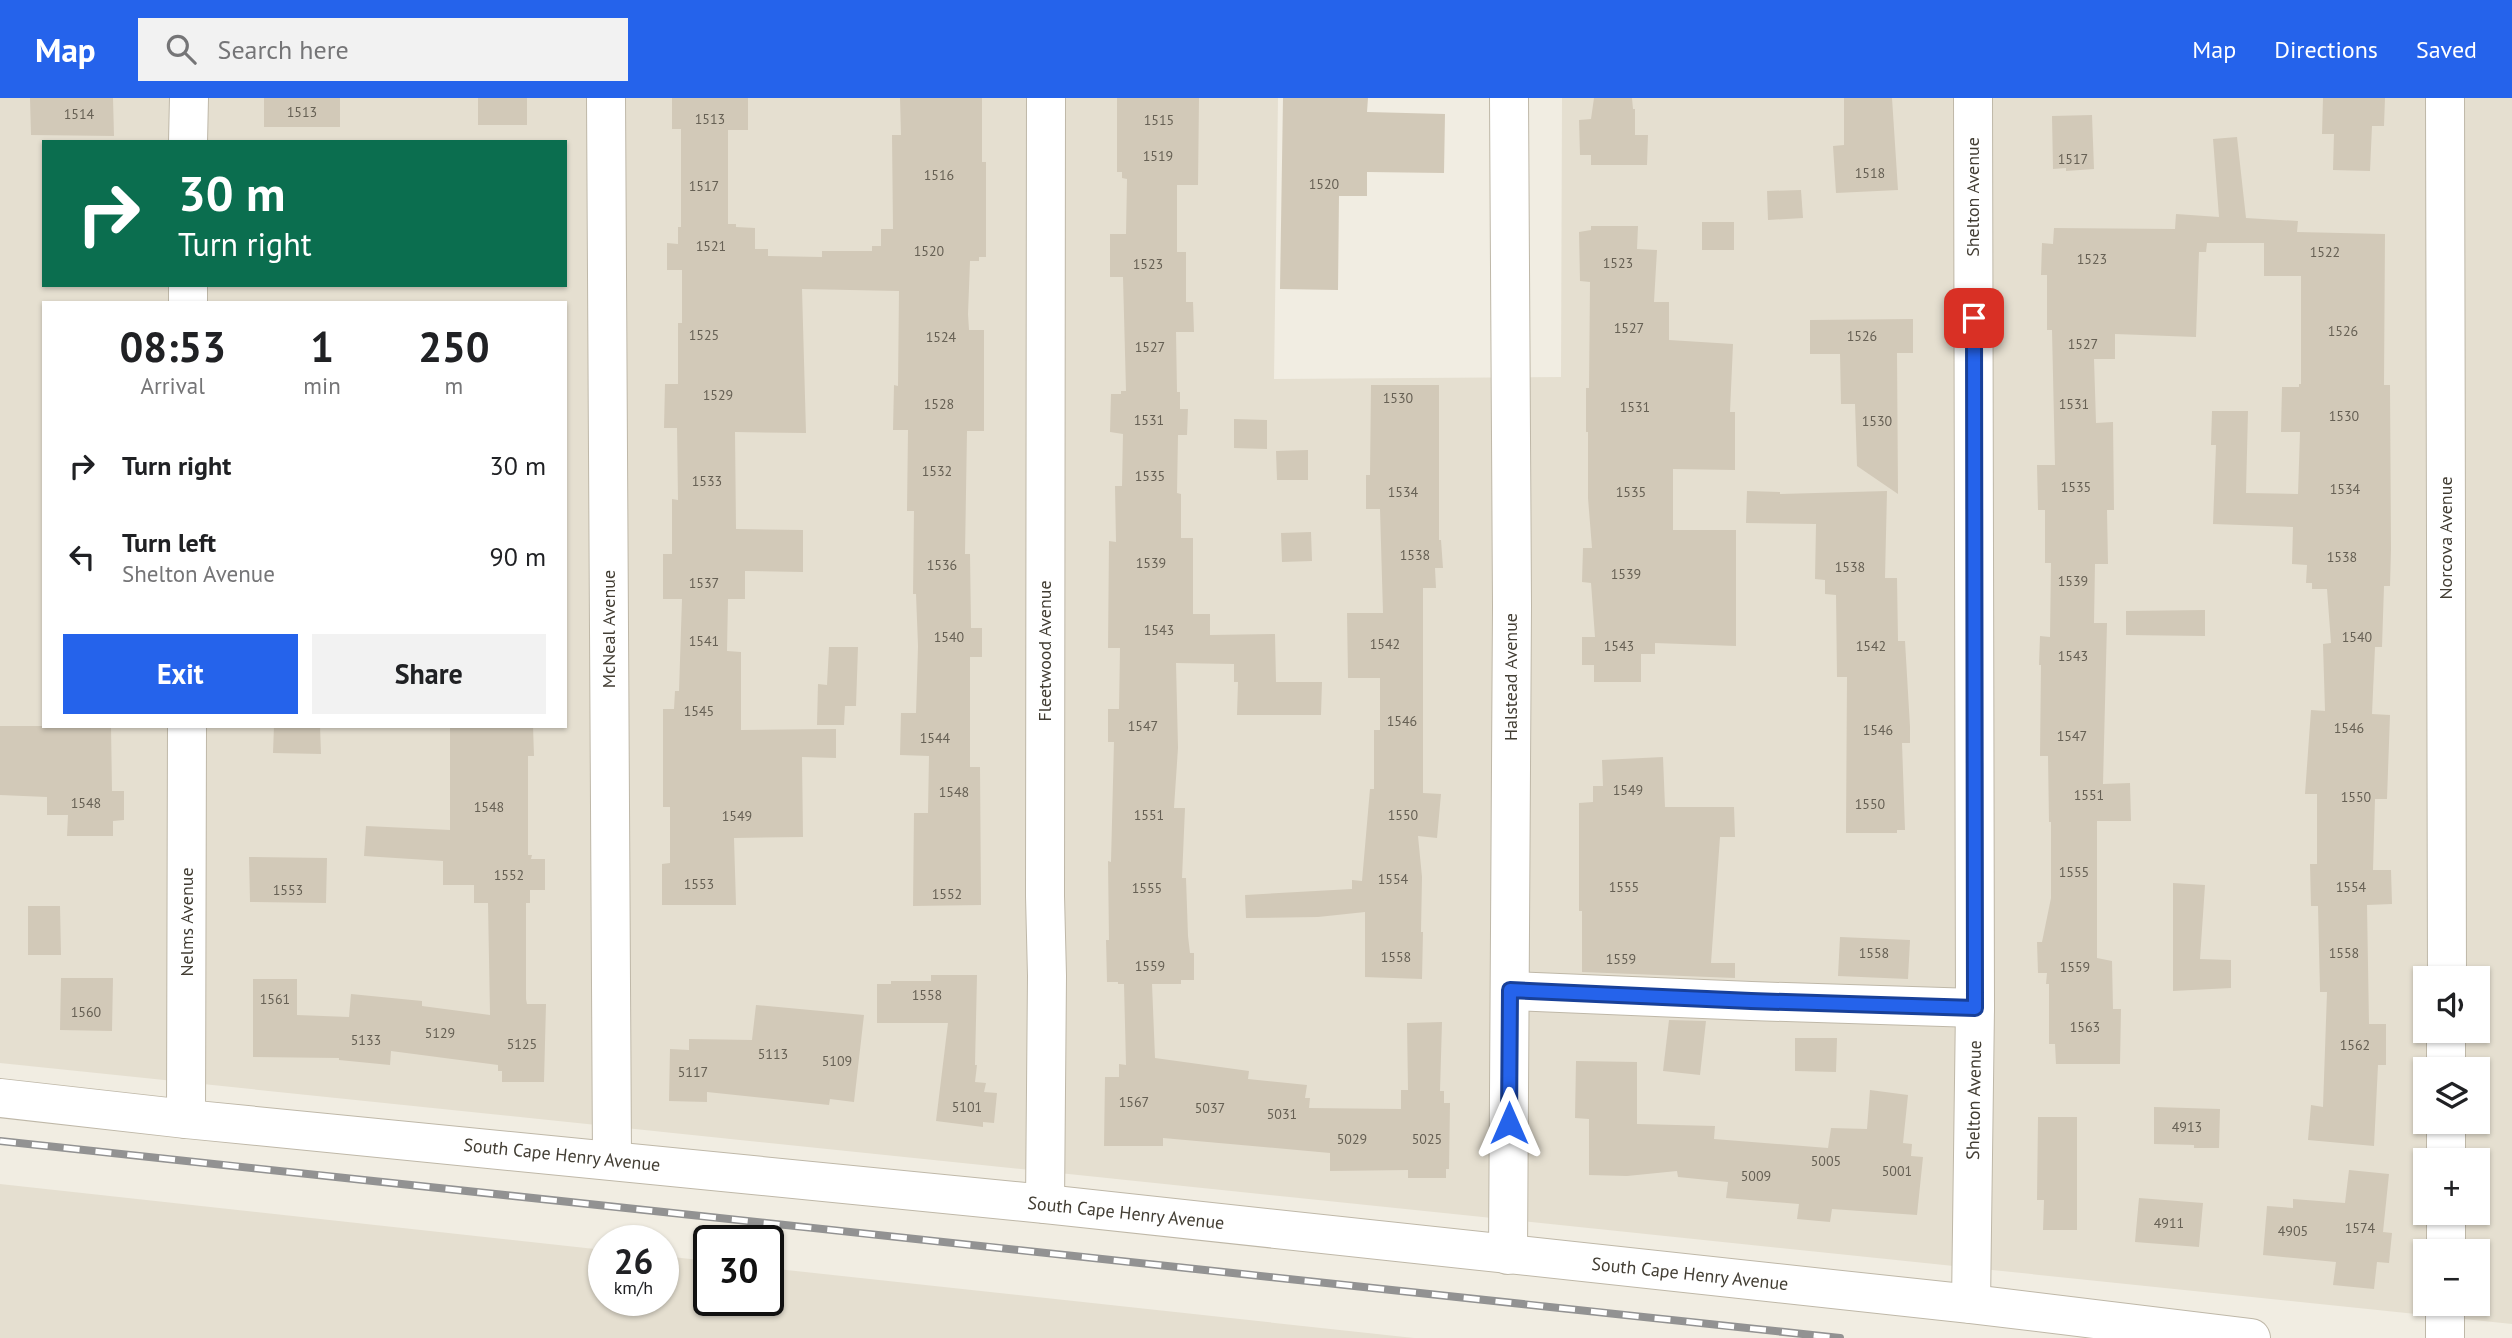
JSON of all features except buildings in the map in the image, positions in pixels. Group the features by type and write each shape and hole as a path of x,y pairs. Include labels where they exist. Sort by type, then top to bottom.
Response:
{"street":[{"path":"188,98 188,140"},
{"name":"McNeal Avenue","path":"606,98 612,1160"},
{"name":"Fleetwood Avenue","path":"1045,1203 1048,976 1045,896 1046,98"},
{"name":"Halstead Avenue","path":"1508,1255 1512,592 1509,98"},
{"name":"Shelton Avenue","path":"1971,1304 1975,1008 1973,98"},
{"name":"Norcova Avenue","path":"2445,98 2447,966"},
{"name":"Nelms Avenue","path":"186,1119 187,728"},
{"path":"1510,990 1975,1008"},
{"name":"South Cape Henry Avenue","path":"0,1097 186,1119 1045,1203 1971,1304 2251,1338"},
{"path":"2445,1316 2445,1338"}],"shaded area":[{"path":"0,98 1278,98 1274,379 1561,377 1562,98 2512,98 2512,1324 2435,1316 2490,1316 2490,1239 2413,1239 2413,1314 0,1063"},
{"path":"0,1184 588,1248 588,1316 679,1316 679,1258 693,1259 693,1316 784,1316 784,1270 1414,1338 0,1338"}],"railway":[{"path":"0,1141 1840,1338"}],"route":[{"path":"1509,1123 1510,990 1975,1008 1974,318"}]}
